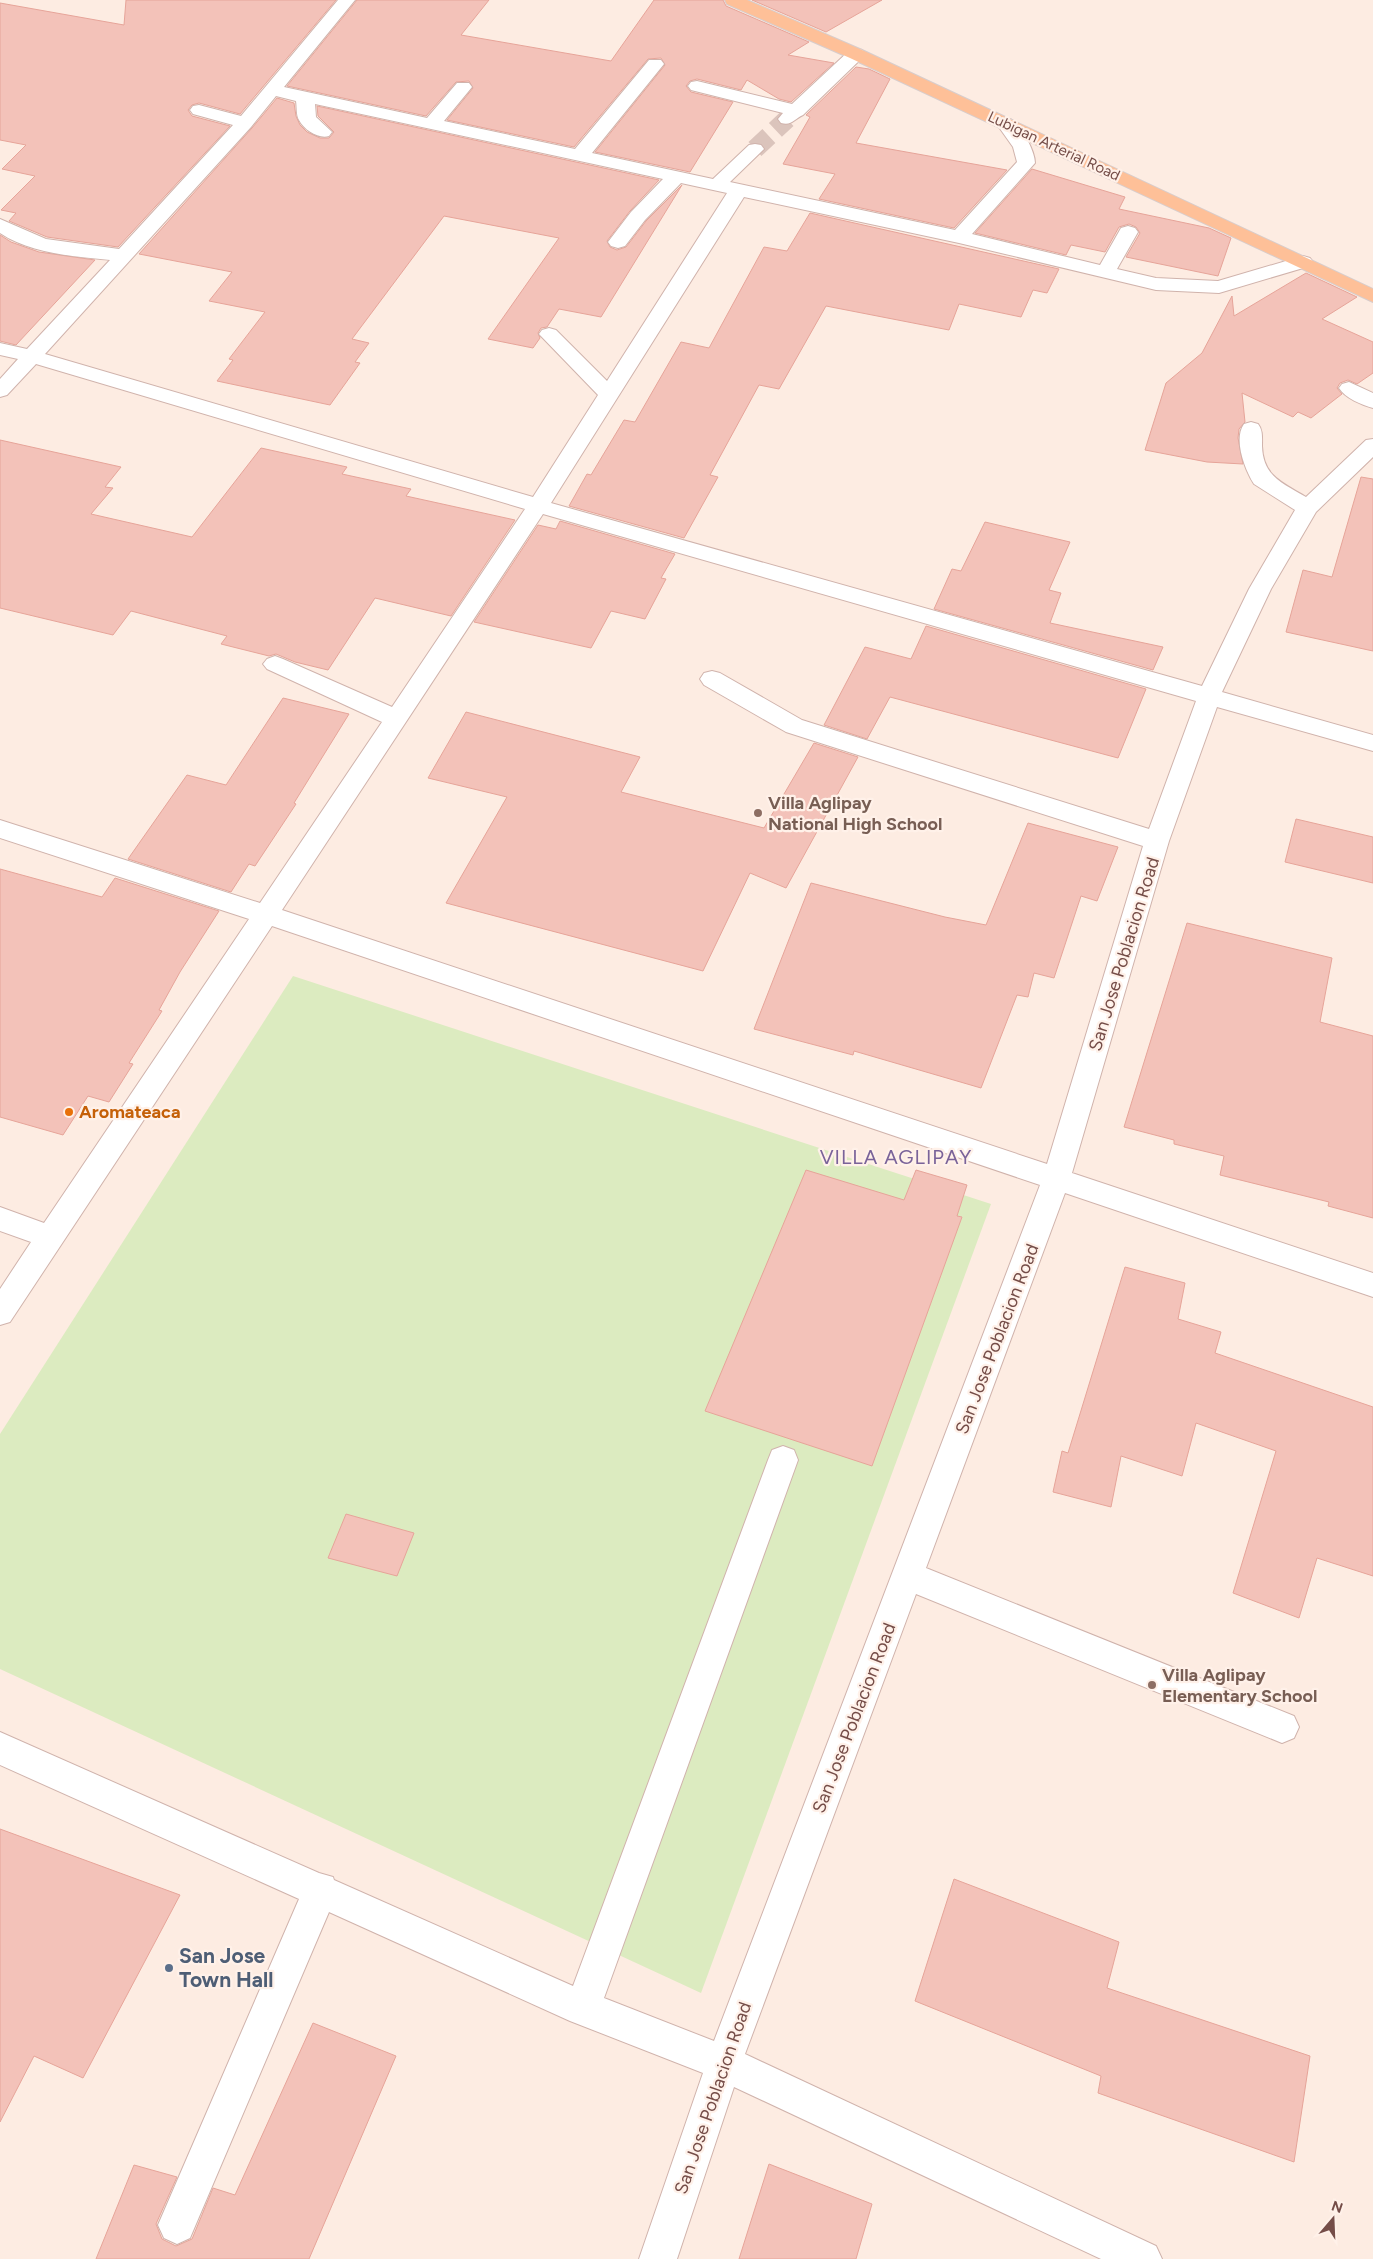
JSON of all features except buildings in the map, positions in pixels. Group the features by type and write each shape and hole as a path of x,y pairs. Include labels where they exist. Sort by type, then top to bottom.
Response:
{"main road":[{"name":"Lubigan Arterial Road","path":"733,0 856,54 1373,296"}],"street":[{"path":"0,390 245,123 346,0"},
{"path":"696,86 792,115 856,54"},
{"path":"581,154 656,64"},
{"path":"432,125 463,87"},
{"path":"272,90 432,125 581,154 959,237 1156,284 1187,288 1219,288 1303,262"},
{"path":"305,97 307,119 323,132"},
{"path":"199,110 245,123"},
{"path":"959,237 1026,163 1027,157 1020,142 1004,123"},
{"path":"0,1313 538,506 608,394 729,187 755,149"},
{"path":"618,242 638,216 676,176"},
{"path":"0,225 9,232 70,250 122,255"},
{"path":"1106,272 1128,232"},
{"path":"549,334 608,394"},
{"path":"0,349 538,506 1373,743"},
{"path":"1349,388 1373,402"},
{"path":"1251,428 1252,458 1262,479 1307,508"},
{"name":"San Jose Poblacion Road","path":"658,2259 724,2063 1057,1178 1157,841 1209,696 1260,589 1307,508 1373,445"},
{"path":"275,664 395,718"},
{"path":"712,679 794,726 1157,841"},
{"path":"0,830 265,914 1373,1285"},
{"path":"0,1219 50,1238"},
{"path":"583,2008 783,1460"},
{"path":"907,1575 1282,1727"},
{"path":"0,1748 321,1889 583,2008 724,2063 1143,2259"},
{"path":"176,2225 321,1889"}],"green space":[{"path":"293,976 991,1204 701,1993 0,1669 0,1434"}],"tunnel":[{"path":"755,149 787,119"}],"place":[{"name":"Villa Aglipay National High School","path":"758,813"},
{"name":"Aromateaca","path":"69,1112"},
{"name":"Villa Aglipay Elementary School","path":"1152,1685"},
{"name":"San Jose Town Hall","path":"169,1968"}],"district":[{"name":"VILLA AGLIPAY","path":"896,1157"}]}
